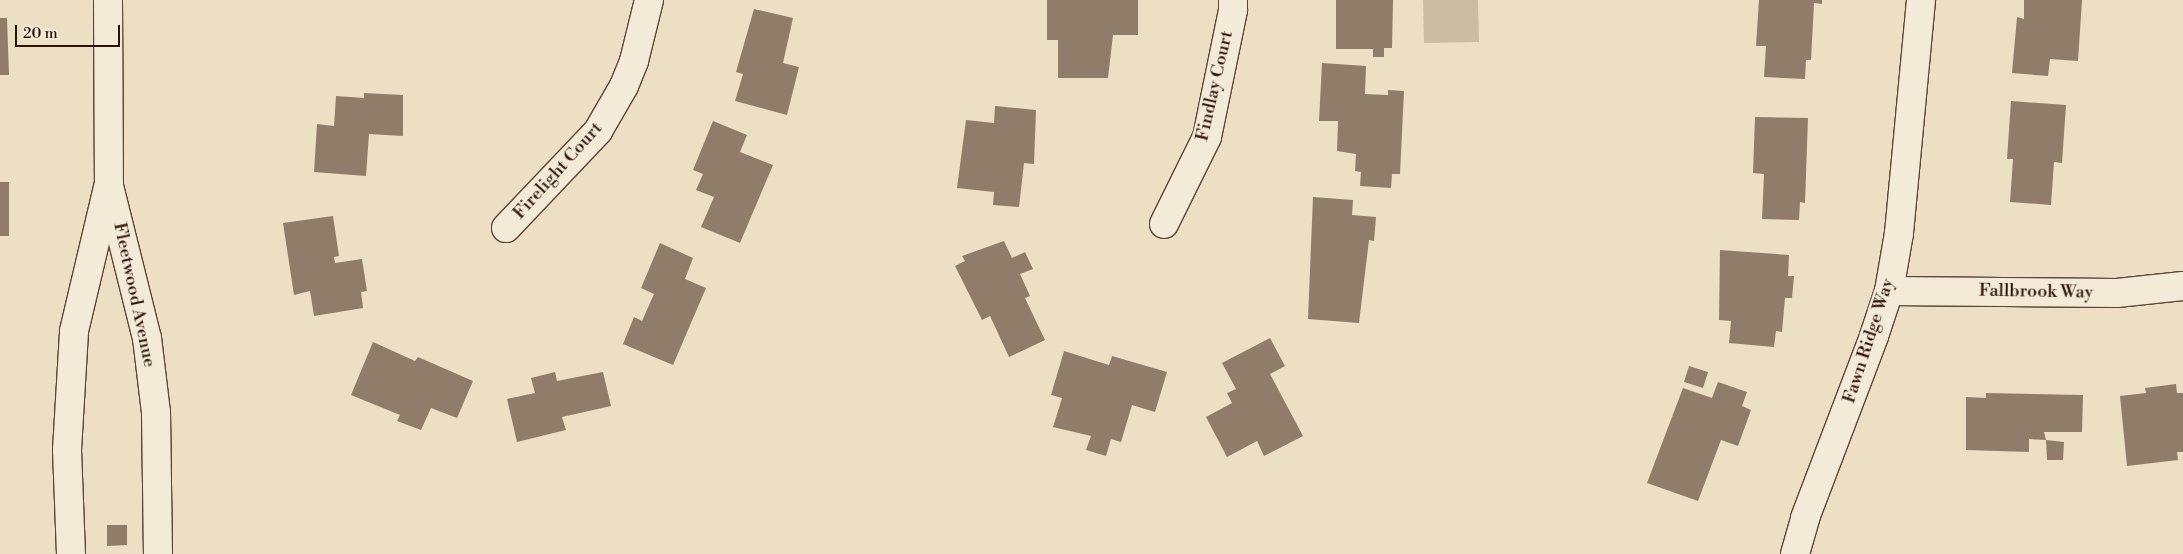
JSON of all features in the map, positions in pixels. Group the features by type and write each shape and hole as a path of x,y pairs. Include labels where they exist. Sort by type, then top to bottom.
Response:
{"street":[{"name":"Fleetwood Avenue","path":"108,0 109,186 147,338 156,412 158,554"},
{"name":"Firelight Court","path":"506,228 598,131 624,86 634,62 648,0"},
{"name":"Findlay Court","path":"1164,224 1207,136 1233,10 1233,0"},
{"name":"Fawn Ridge Way","path":"1795,554 1804,518 1874,336 1888,291 1899,233 1921,0"},
{"name":"Fleetwood Avenue","path":"71,554 67,450 74,331 109,186"},
{"name":"Fallbrook Way","path":"1888,291 2117,293 2183,286"}],"shaded area":[{"path":"1423,0 1478,0 1479,42 1424,43"}],"building":[{"path":"1047,0 1138,0 1138,35 1113,35 1108,78 1058,78 1058,40 1047,40"},
{"path":"1336,0 1393,0 1392,48 1384,48 1384,57 1373,57 1373,49 1336,49"},
{"path":"1759,0 1822,0 1822,4 1814,3 1811,60 1806,60 1805,79 1764,77 1766,46 1756,46"},
{"path":"2024,0 2082,0 2078,61 2050,59 2048,76 2012,73 2017,17 2024,19"},
{"path":"754,9 793,18 783,63 799,67 787,115 735,101 743,74 736,72"},
{"path":"0,18 7,18 9,75 0,75"},
{"path":"1322,63 1366,66 1365,94 1388,95 1388,90 1404,91 1400,174 1392,174 1391,188 1360,186 1361,172 1355,171 1356,154 1337,151 1338,121 1319,121"},
{"path":"364,93 403,95 403,136 369,134 366,176 314,172 317,124 334,126 336,96 364,98"},
{"path":"2011,101 2066,105 2062,163 2054,162 2051,205 2010,202 2013,159 2007,159"},
{"path":"995,106 1036,110 1034,164 1024,163 1019,207 993,205 994,192 957,188 966,120 994,123"},
{"path":"1755,117 1808,118 1805,203 1800,202 1799,220 1762,219 1764,174 1753,173"},
{"path":"713,121 747,135 740,152 773,165 740,243 701,227 714,197 696,190 703,174 693,170"},
{"path":"0,182 9,182 9,236 0,236"},
{"path":"1313,197 1353,200 1352,215 1376,217 1374,241 1369,240 1359,323 1308,319"},
{"path":"333,216 339,256 334,257 335,263 362,259 367,291 361,292 363,308 314,316 310,291 294,295 283,223"},
{"path":"1004,241 1012,258 1025,252 1033,269 1020,274 1030,296 1025,298 1045,340 1009,357 990,316 982,320 955,266 965,261 962,256"},
{"path":"660,243 693,258 685,279 706,288 673,365 623,344 634,317 642,321 654,294 641,288"},
{"path":"1720,250 1789,255 1788,276 1794,276 1792,298 1785,298 1782,332 1776,331 1774,347 1729,343 1731,321 1719,320"},
{"path":"1270,338 1285,366 1270,374 1303,436 1264,456 1257,441 1227,457 1206,417 1232,403 1227,393 1236,389 1222,363"},
{"path":"373,342 415,361 418,357 473,381 457,418 431,408 421,430 397,421 400,415 351,395"},
{"path":"1064,351 1109,365 1112,356 1167,372 1155,412 1132,405 1121,442 1111,439 1106,456 1086,450 1091,436 1053,427 1062,398 1051,395"},
{"path":"1689,366 1708,372 1703,388 1684,382"},
{"path":"555,372 557,381 603,372 611,406 562,417 566,430 517,442 507,399 535,393 531,378"},
{"path":"1718,382 1747,392 1742,406 1751,410 1738,446 1721,440 1698,501 1647,483 1683,388 1712,398"},
{"path":"2176,384 2177,393 2183,393 2183,452 2177,452 2178,460 2127,466 2120,396 2146,393 2145,388"},
{"path":"1986,393 2083,395 2082,432 2044,432 2046,440 2029,439 2029,452 1966,450 1966,397 1986,398"},
{"path":"2046,440 2064,442 2063,460 2047,460"},
{"path":"107,525 127,525 127,545 107,546"}]}
